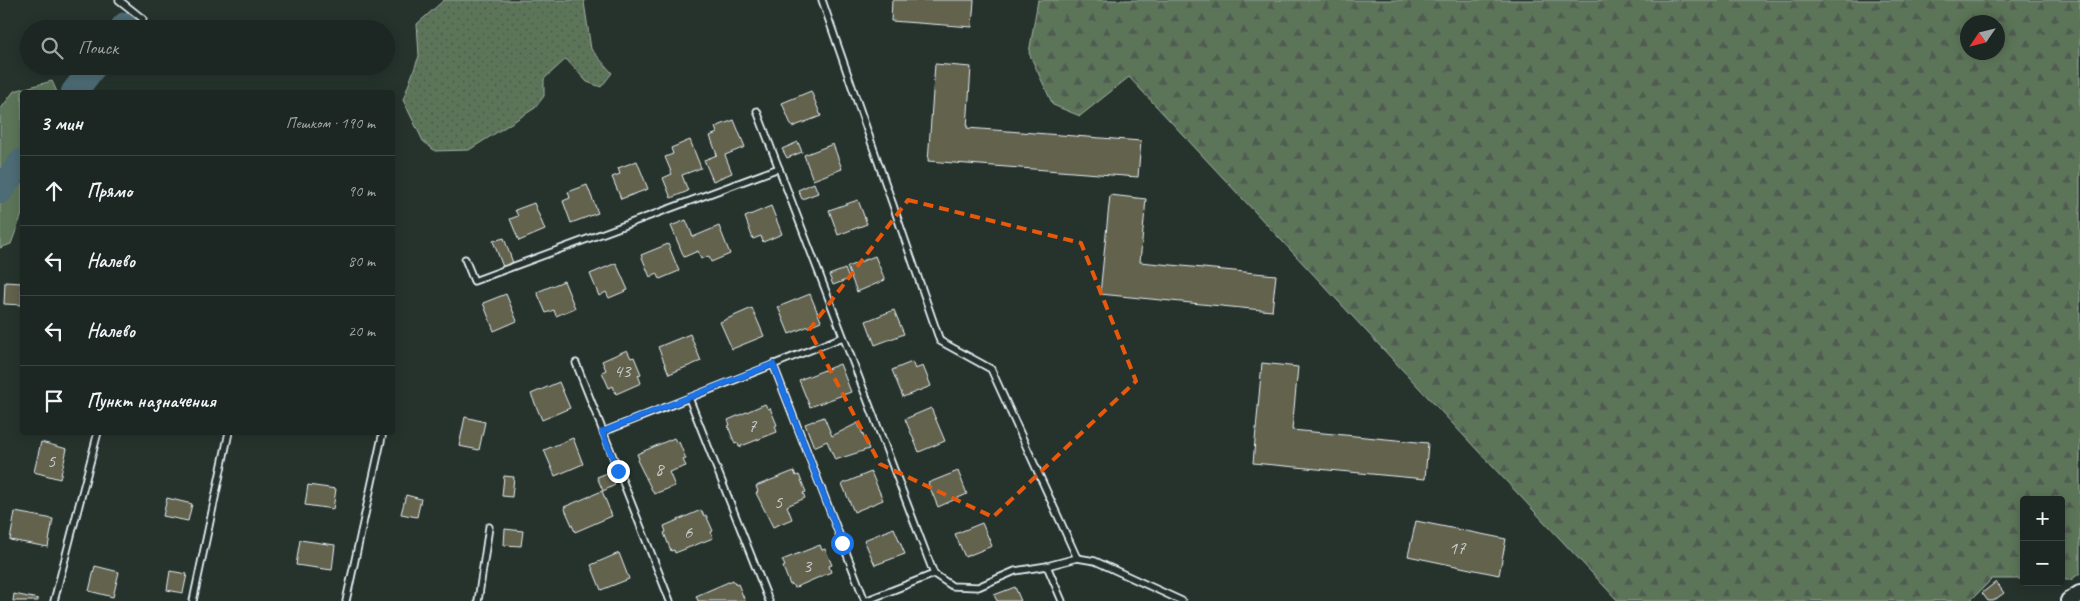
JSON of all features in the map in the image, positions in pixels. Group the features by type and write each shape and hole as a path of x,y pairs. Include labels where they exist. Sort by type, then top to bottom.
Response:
{"street":[{"path":"2069,601 2080,594"}],"lane":[{"path":"119,0 143,19"},
{"path":"822,0 940,341 991,369 1077,558"},
{"path":"757,111 934,574 952,586 978,587 1015,571 1047,566 1077,558 1095,561 1182,601"},
{"path":"465,259 474,281 779,168"},
{"path":"602,432 843,337"},
{"path":"576,363 670,601"},
{"path":"773,364 865,601 934,574"},
{"path":"689,398 769,601"},
{"path":"54,601 97,435"},
{"path":"193,601 228,435"},
{"path":"346,601 382,435"},
{"path":"478,601 489,527"},
{"path":"1047,566 1062,601"}],"highlighted area":[{"path":"908,200 1081,243 1136,381 993,517 880,464 809,330"}],"green space":[{"path":"444,0 586,0 584,2 591,49 612,73 601,87 587,82 566,59 544,79 544,96 535,108 469,150 435,151 423,141 403,100 419,56 417,24"},
{"path":"1038,0 2080,0 2080,573 2071,580 2065,580 2065,496 2020,496 2020,579 1992,579 1970,601 1618,601 1129,77 1080,116 1053,105 1029,53"},
{"path":"52,81 56,90 20,90 20,219 11,244 0,248 0,110 14,91"}],"building":[{"path":"892,0 974,0 972,27 891,21"},
{"path":"935,64 971,67 967,128 1141,141 1138,177 928,161"},
{"path":"811,91 821,116 792,127 782,103"},
{"path":"734,120 745,147 725,155 732,173 713,181 704,160 717,155 710,136 717,133 715,127"},
{"path":"690,140 701,168 682,175 688,191 671,198 663,178 672,174 665,157 673,154 671,148"},
{"path":"798,142 802,152 787,158 782,149"},
{"path":"833,144 842,169 813,180 804,155"},
{"path":"637,161 648,189 621,199 612,177 620,174 618,168"},
{"path":"814,183 818,193 802,199 798,190"},
{"path":"587,185 598,213 571,223 563,201 570,198 568,192"},
{"path":"1110,195 1146,199 1140,262 1276,275 1272,311 1100,294"},
{"path":"858,200 867,224 838,235 829,210"},
{"path":"534,203 545,230 519,241 510,219 518,216 515,210"},
{"path":"771,206 782,234 763,242 761,236 753,239 745,217"},
{"path":"686,220 693,237 719,226 730,254 711,262 709,256 701,259 698,251 684,257 671,226"},
{"path":"504,238 513,263 503,267 493,241"},
{"path":"668,244 679,271 660,279 657,273 650,277 641,255"},
{"path":"875,256 885,280 857,292 847,267"},
{"path":"616,263 628,290 609,298 606,292 599,296 590,274"},
{"path":"845,269 849,279 833,285 829,275"},
{"path":"564,281 575,308 556,316 554,310 546,313 537,292"},
{"path":"5,282 20,283 20,305 4,304"},
{"path":"506,294 517,321 494,331 483,303"},
{"path":"810,294 821,321 789,334 778,307"},
{"path":"752,308 764,336 732,349 720,322"},
{"path":"894,310 904,334 875,345 866,321"},
{"path":"690,334 701,361 669,374 658,347"},
{"path":"627,350 631,358 634,357 641,374 638,375 641,383 616,394 613,386 609,388 602,372 606,370 602,361"},
{"path":"912,362 915,369 923,366 931,386 903,397 892,370"},
{"path":"1262,363 1298,367 1292,430 1428,443 1425,479 1253,463"},
{"path":"840,364 851,392 810,407 799,380"},
{"path":"559,382 570,408 542,420 531,394"},
{"path":"765,404 768,409 770,408 777,425 775,426 777,432 739,447 738,443 735,444 728,426 730,425 728,420"},
{"path":"931,408 945,441 919,452 905,419"},
{"path":"465,417 485,422 479,450 459,446"},
{"path":"824,417 832,436 858,423 869,449 835,460 827,441 814,447 805,424"},
{"path":"573,438 583,464 555,476 544,450"},
{"path":"674,438 677,443 679,442 686,459 683,460 686,466 669,472 675,486 654,494 637,460 639,459 637,454"},
{"path":"41,442 67,449 60,479 34,472"},
{"path":"794,471 796,476 799,475 806,492 803,493 805,498 787,506 792,519 773,527 756,493 758,492 756,486"},
{"path":"958,471 967,494 938,507 928,483"},
{"path":"610,472 615,485 603,491 597,477"},
{"path":"871,472 883,500 854,512 842,484"},
{"path":"504,476 514,477 512,497 502,496"},
{"path":"308,485 336,489 333,509 305,505"},
{"path":"602,491 612,516 575,532 564,507"},
{"path":"406,495 421,499 417,517 401,514"},
{"path":"167,498 192,504 188,521 163,516"},
{"path":"701,510 704,516 706,515 713,531 711,532 713,538 675,553 674,550 671,551 664,533 666,532 664,526"},
{"path":"15,512 53,519 48,547 10,540"},
{"path":"1416,521 1506,539 1499,575 1408,556"},
{"path":"982,523 992,546 965,557 955,534"},
{"path":"894,528 905,554 875,565 864,540"},
{"path":"505,529 523,531 521,546 504,545"},
{"path":"300,540 335,545 332,570 296,565"},
{"path":"820,545 822,550 825,549 832,565 829,566 831,572 794,588 792,584 790,585 782,560"},
{"path":"619,553 629,579 601,590 591,565"},
{"path":"95,566 119,572 113,597 89,591"},
{"path":"170,571 187,574 183,593 167,590"},
{"path":"733,580 736,585 738,584 745,601 698,601 696,596"},
{"path":"1996,582 2004,593 1993,601 1988,601 1982,593"},
{"path":"1015,587 1021,601 997,601 994,595"},
{"path":"14,594 38,599 38,601 13,601"}],"waterway":[{"path":"76,90 87,75"},
{"path":"0,191 20,164"}],"route":[{"path":"618,471 602,432 773,364 842,543"}]}
